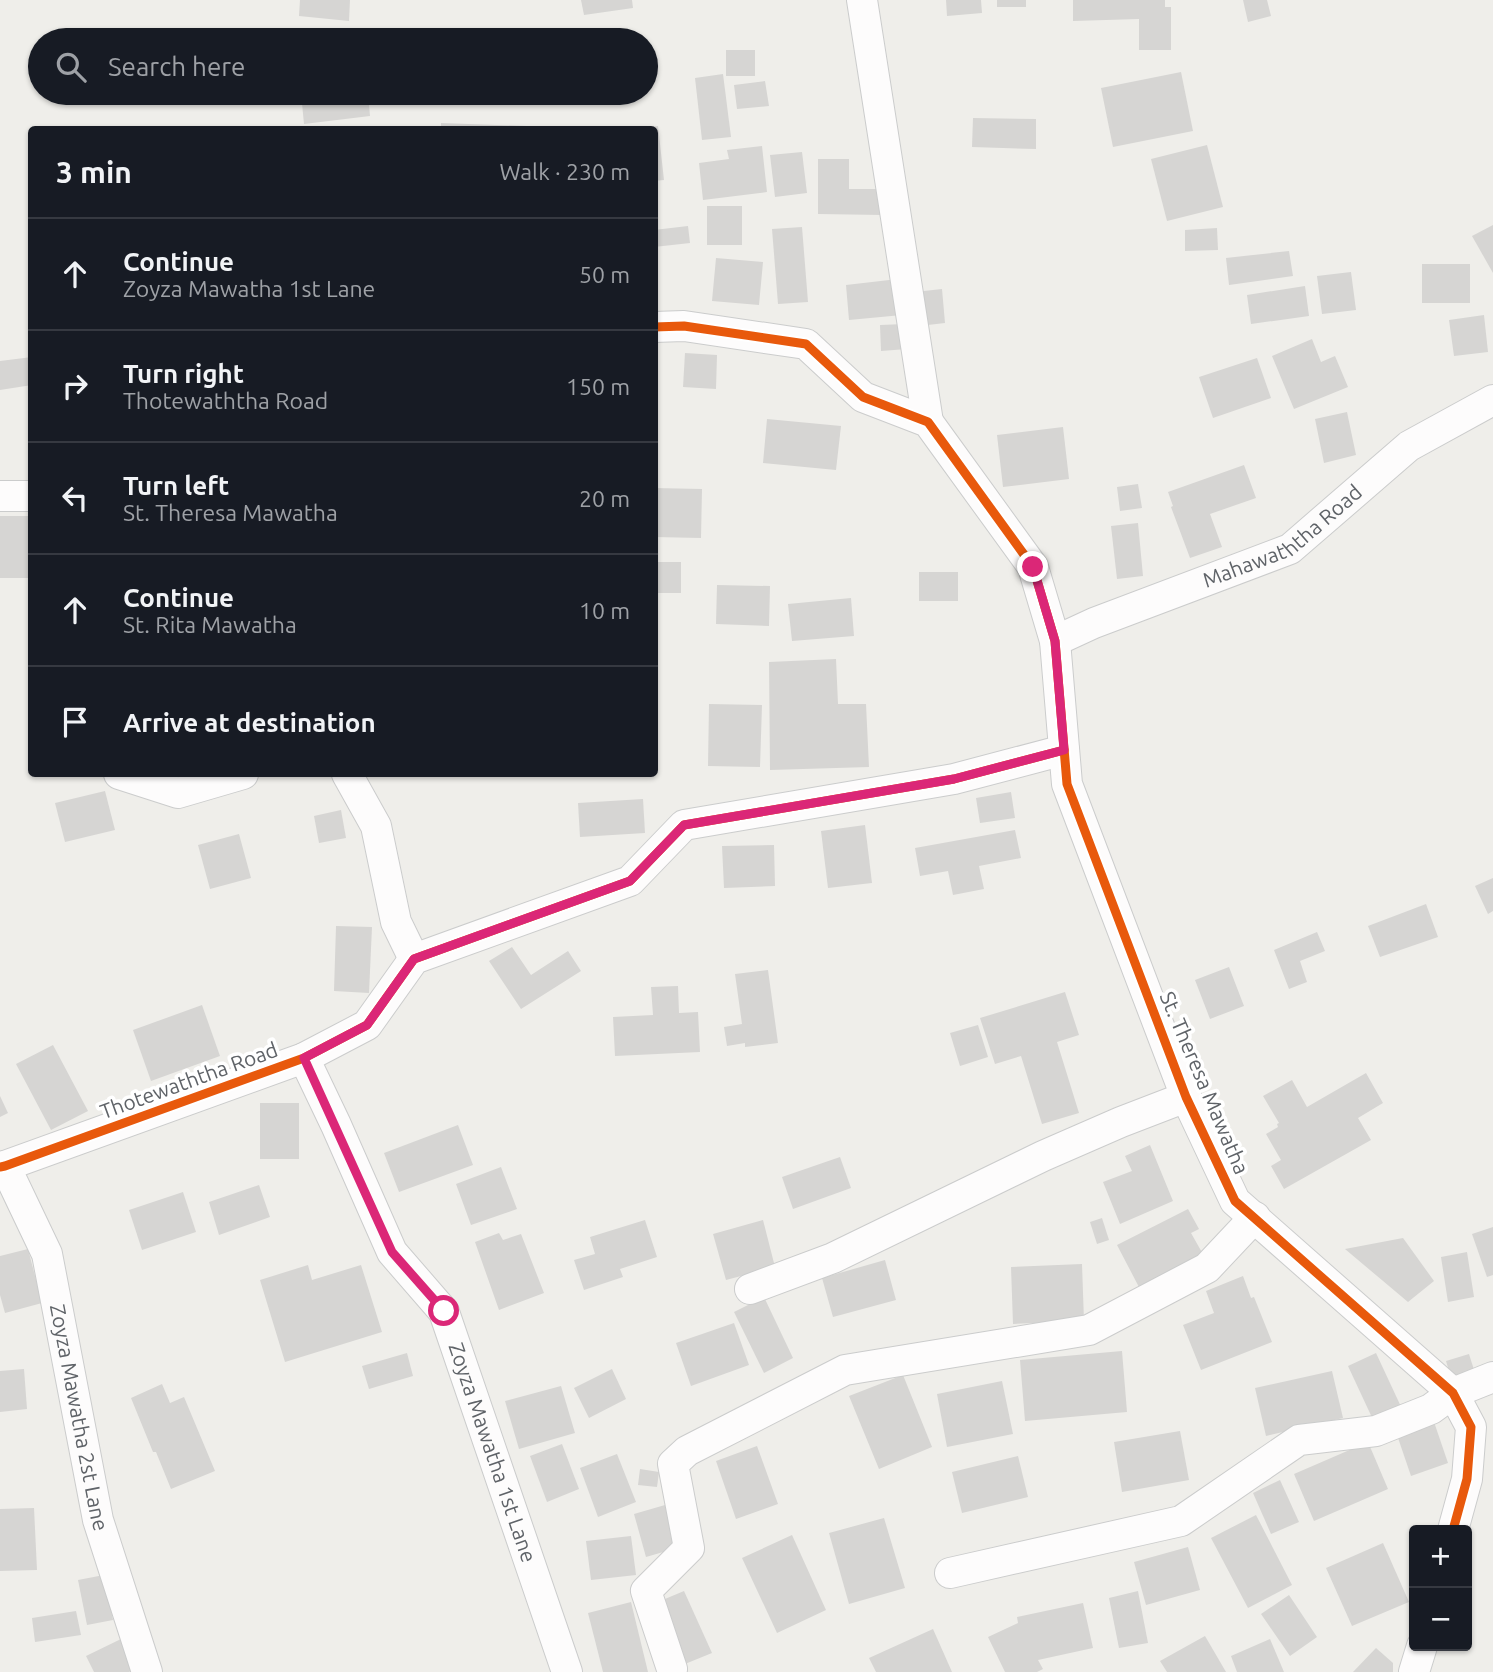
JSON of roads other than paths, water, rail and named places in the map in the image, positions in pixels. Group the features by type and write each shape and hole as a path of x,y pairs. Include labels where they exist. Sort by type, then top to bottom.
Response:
{"street":[{"path":"658,327 684,326 806,344 863,397 928,422 862,0"},
{"name":"Mahawaththa Road","path":"1055,641 1094,622 1290,549 1409,446 1493,400"},
{"name":"St. Theresa Mawatha","path":"928,422 1033,567 1055,641 1067,784 1186,1097 1235,1201 1453,1393 1471,1427 1467,1479 1454,1525"},
{"path":"0,496 28,496"},
{"path":"349,777 376,826 396,922 414,959 630,881 684,825 954,779 1064,750"},
{"path":"128,777 178,793 233,777"},
{"name":"Thotewaththa Road","path":"3,1166 304,1058 367,1025 414,959"},
{"name":"Zoyza Mawatha 1st Lane","path":"304,1058 392,1252 444,1311 567,1672"},
{"path":"750,1289 833,1258 1043,1156 1186,1097"},
{"name":"Zoyza Mawatha 2st Lane","path":"3,1166 47,1254 98,1520 147,1672"},
{"path":"672,1670 646,1591 689,1548 673,1464 687,1451 845,1370 1089,1330 1207,1268 1255,1217"},
{"path":"950,1573 1181,1521 1299,1440 1376,1431 1431,1409 1453,1393 1493,1377"},
{"path":"1414,1672 1420,1651"}]}
